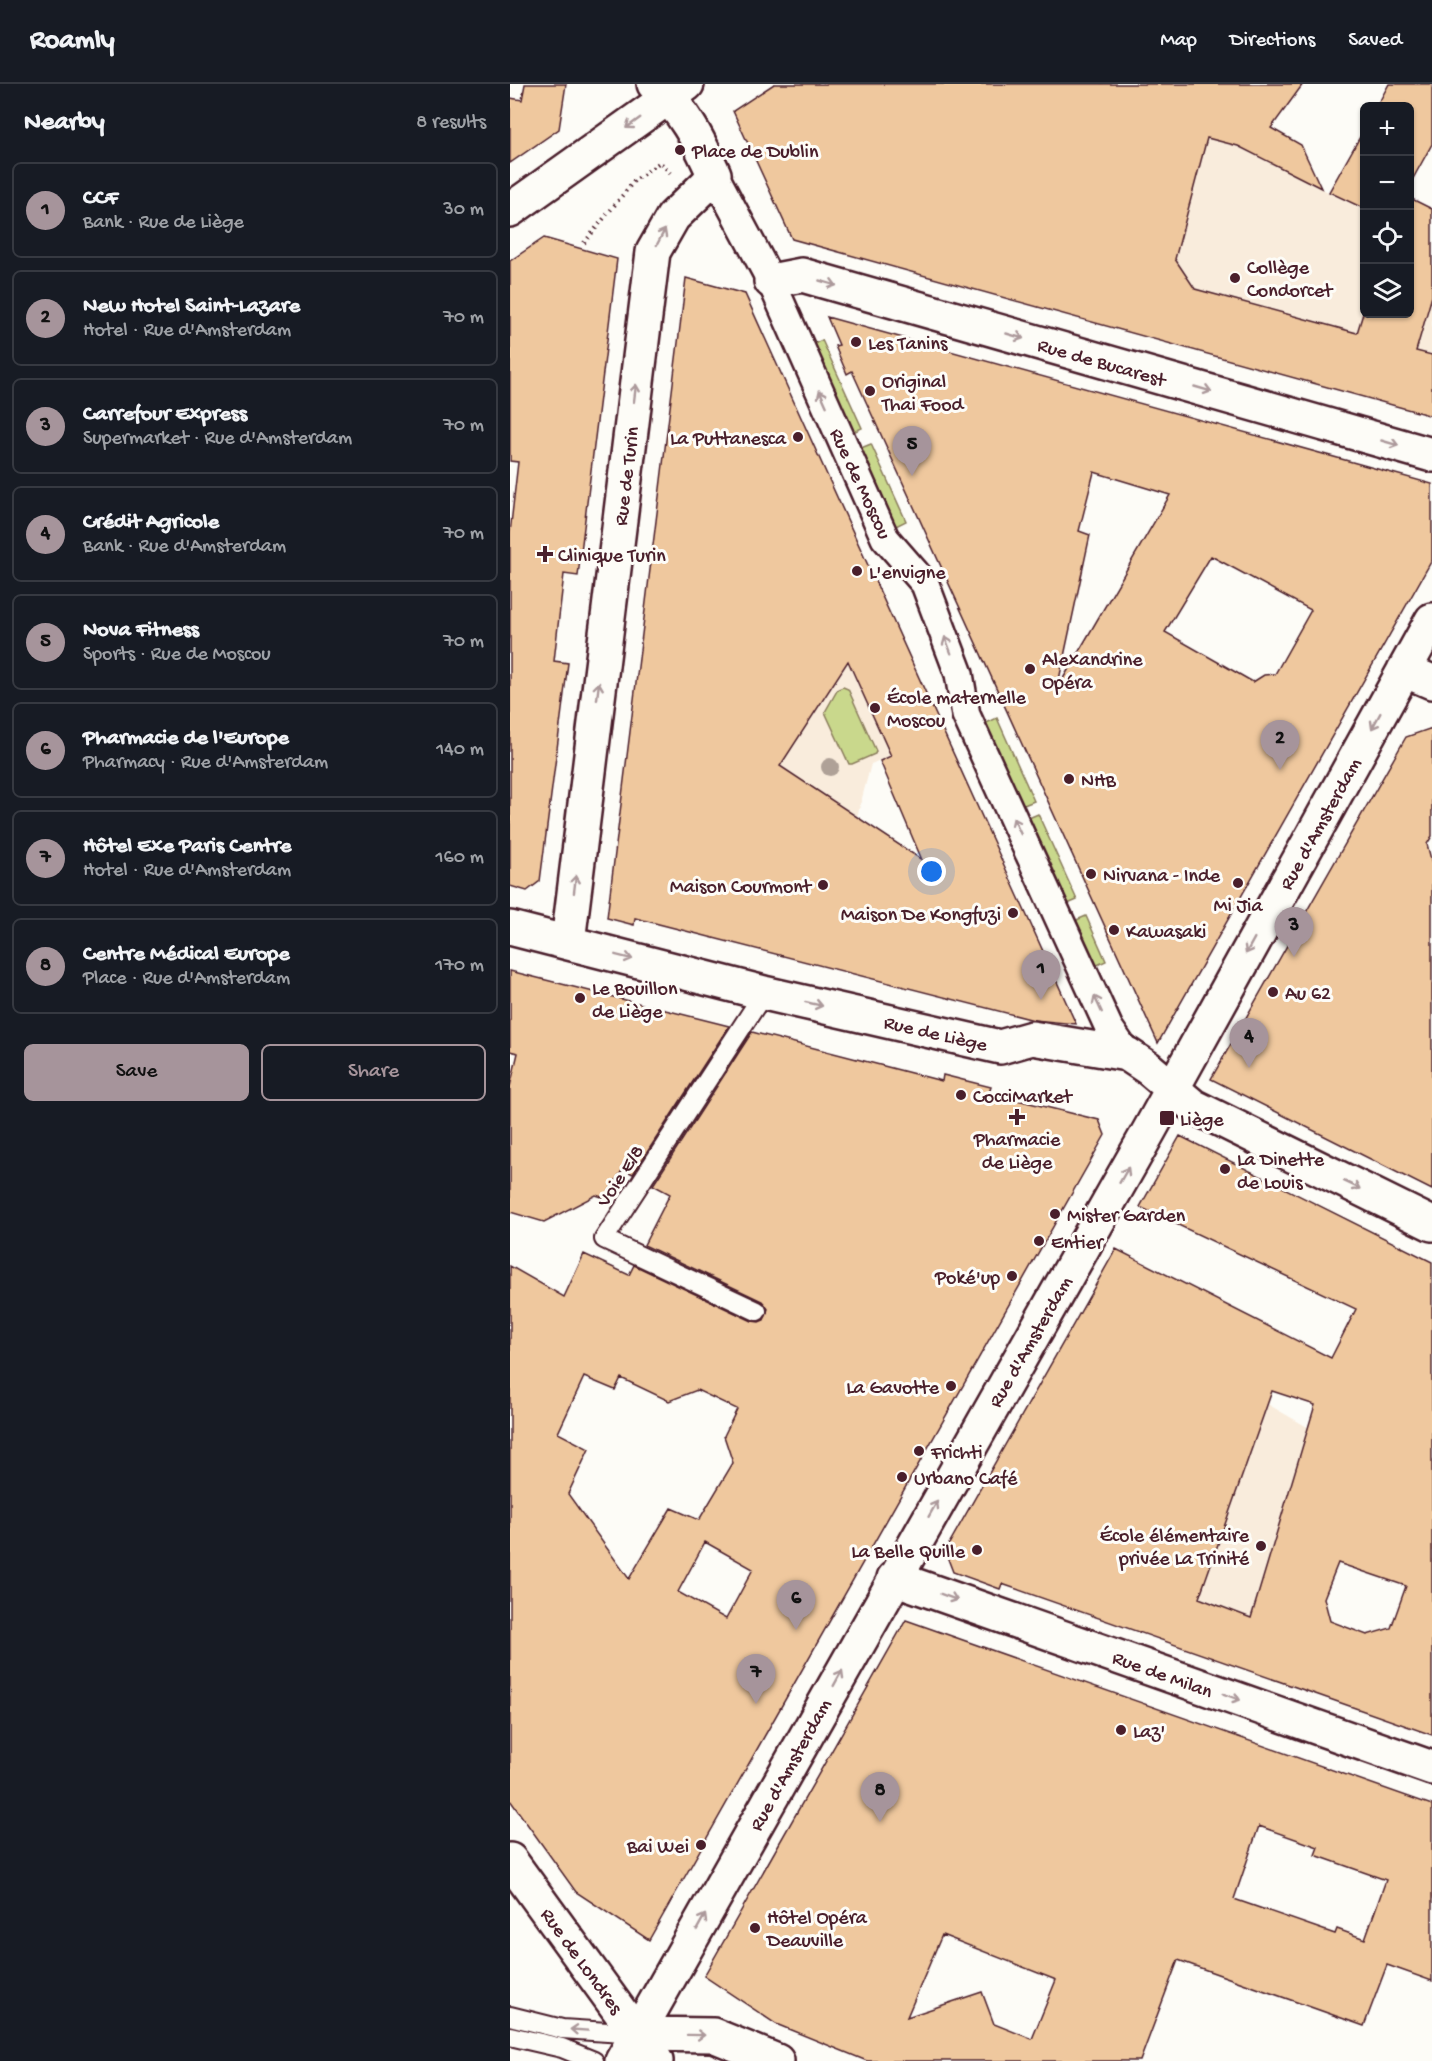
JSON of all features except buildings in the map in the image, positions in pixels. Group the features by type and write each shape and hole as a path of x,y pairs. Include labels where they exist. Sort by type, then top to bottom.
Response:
{"street":[{"name":"Rue de Moscou","path":"669,87 697,135 714,174 771,281 885,538 925,584 959,674 966,715 1109,1028 1127,1054"},
{"path":"510,210 669,87"},
{"name":"Rue de Turin","path":"568,942 653,252 673,217 707,184 714,174"},
{"name":"Rue de Bucarest","path":"771,281 802,275 1432,455"},
{"name":"Rue d'Amsterdam","path":"630,2047 1173,1087 1418,676 1432,620"},
{"name":"Rue de Liège","path":"510,928 764,993 1000,1047 1032,1038 1127,1054 1173,1087 1193,1106 1432,1224"},
{"name":"Rue de Milan","path":"894,1578 1432,1768"},
{"name":"Rue de Londres","path":"510,1860 630,2047 656,2061"},
{"path":"630,2047 713,2035 777,2061"}],"lane":[{"name":"Voie E/8","path":"757,1311 604,1239 764,993"},
{"path":"510,2016 630,2047"},
{"path":"510,2036 562,2048 594,2061"}],"path":[{"path":"584,243 634,181 660,162 672,176"}],"shaded area":[{"name":"Collège Condorcet","path":"1156,93 1235,145 1360,208 1360,318 1414,318 1414,233 1432,243 1432,416 1094,323"},
{"name":"École maternelle Moscou","path":"876,584 944,732 871,764 857,817 780,766"},
{"path":"1087,1300 1337,1444 1265,1677 1116,1624 1137,1566 1010,1436"}],"green space":[{"path":"822,340 862,428 849,434 809,346"},
{"path":"871,444 906,521 892,528 856,450"},
{"path":"843,687 848,689 876,751 875,754 852,764 849,764 825,712 838,689"},
{"path":"997,718 1034,801 1019,807 982,725"},
{"path":"1038,814 1077,900 1063,906 1024,820"},
{"path":"1086,916 1106,961 1093,967 1072,922"}],"place":[{"name":"Place de Dublin","path":"680,150"},
{"name":"Collège Condorcet","path":"1235,278"},
{"name":"Les Tanins","path":"856,342"},
{"name":"Original Thai Food","path":"870,391"},
{"name":"La Puttanesca","path":"798,437"},
{"name":"Nova Fitness","path":"912,476"},
{"name":"Clinique Turin","path":"545,554"},
{"name":"L'envigne","path":"857,571"},
{"name":"Alexandrine Opéra","path":"1030,669"},
{"name":"École maternelle Moscou","path":"875,708"},
{"name":"New Hotel Saint-Lazare","path":"1280,770"},
{"name":"NHB","path":"1069,779"},
{"name":"Nirvana - Inde","path":"1091,874"},
{"name":"Mi Jia","path":"1238,883"},
{"name":"Maison Courmont","path":"823,885"},
{"name":"Maison De Kongfuzi","path":"1013,913"},
{"name":"Kawasaki","path":"1114,930"},
{"name":"Carrefour Express","path":"1294,957"},
{"name":"Au 62","path":"1273,992"},
{"name":"Le Bouillon de Liège","path":"580,998"},
{"name":"CCF","path":"1041,1000"},
{"name":"Crédit Agricole","path":"1249,1068"},
{"name":"CocciMarket","path":"961,1095"},
{"name":"Pharmacie de Liège","path":"1017,1117"},
{"name":"Liège","path":"1167,1118"},
{"name":"La Dinette de Louis","path":"1225,1169"},
{"name":"Mister Garden","path":"1055,1214"},
{"name":"Entier","path":"1039,1241"},
{"name":"Poké'up","path":"1012,1276"},
{"name":"La Gavotte","path":"951,1386"},
{"name":"Frichti","path":"919,1451"},
{"name":"Urbano Café","path":"902,1477"},
{"name":"École élémentaire privée La Trinité","path":"1261,1546"},
{"name":"La Belle Quille","path":"977,1550"},
{"name":"Pharmacie de l'Europe","path":"796,1630"},
{"name":"Hôtel Exe Paris Centre","path":"756,1704"},
{"name":"Laz'","path":"1121,1730"},
{"name":"Centre Médical Europe","path":"880,1822"},
{"name":"Bai Wei","path":"701,1845"},
{"name":"Hôtel Opéra Deauville","path":"755,1928"}]}
